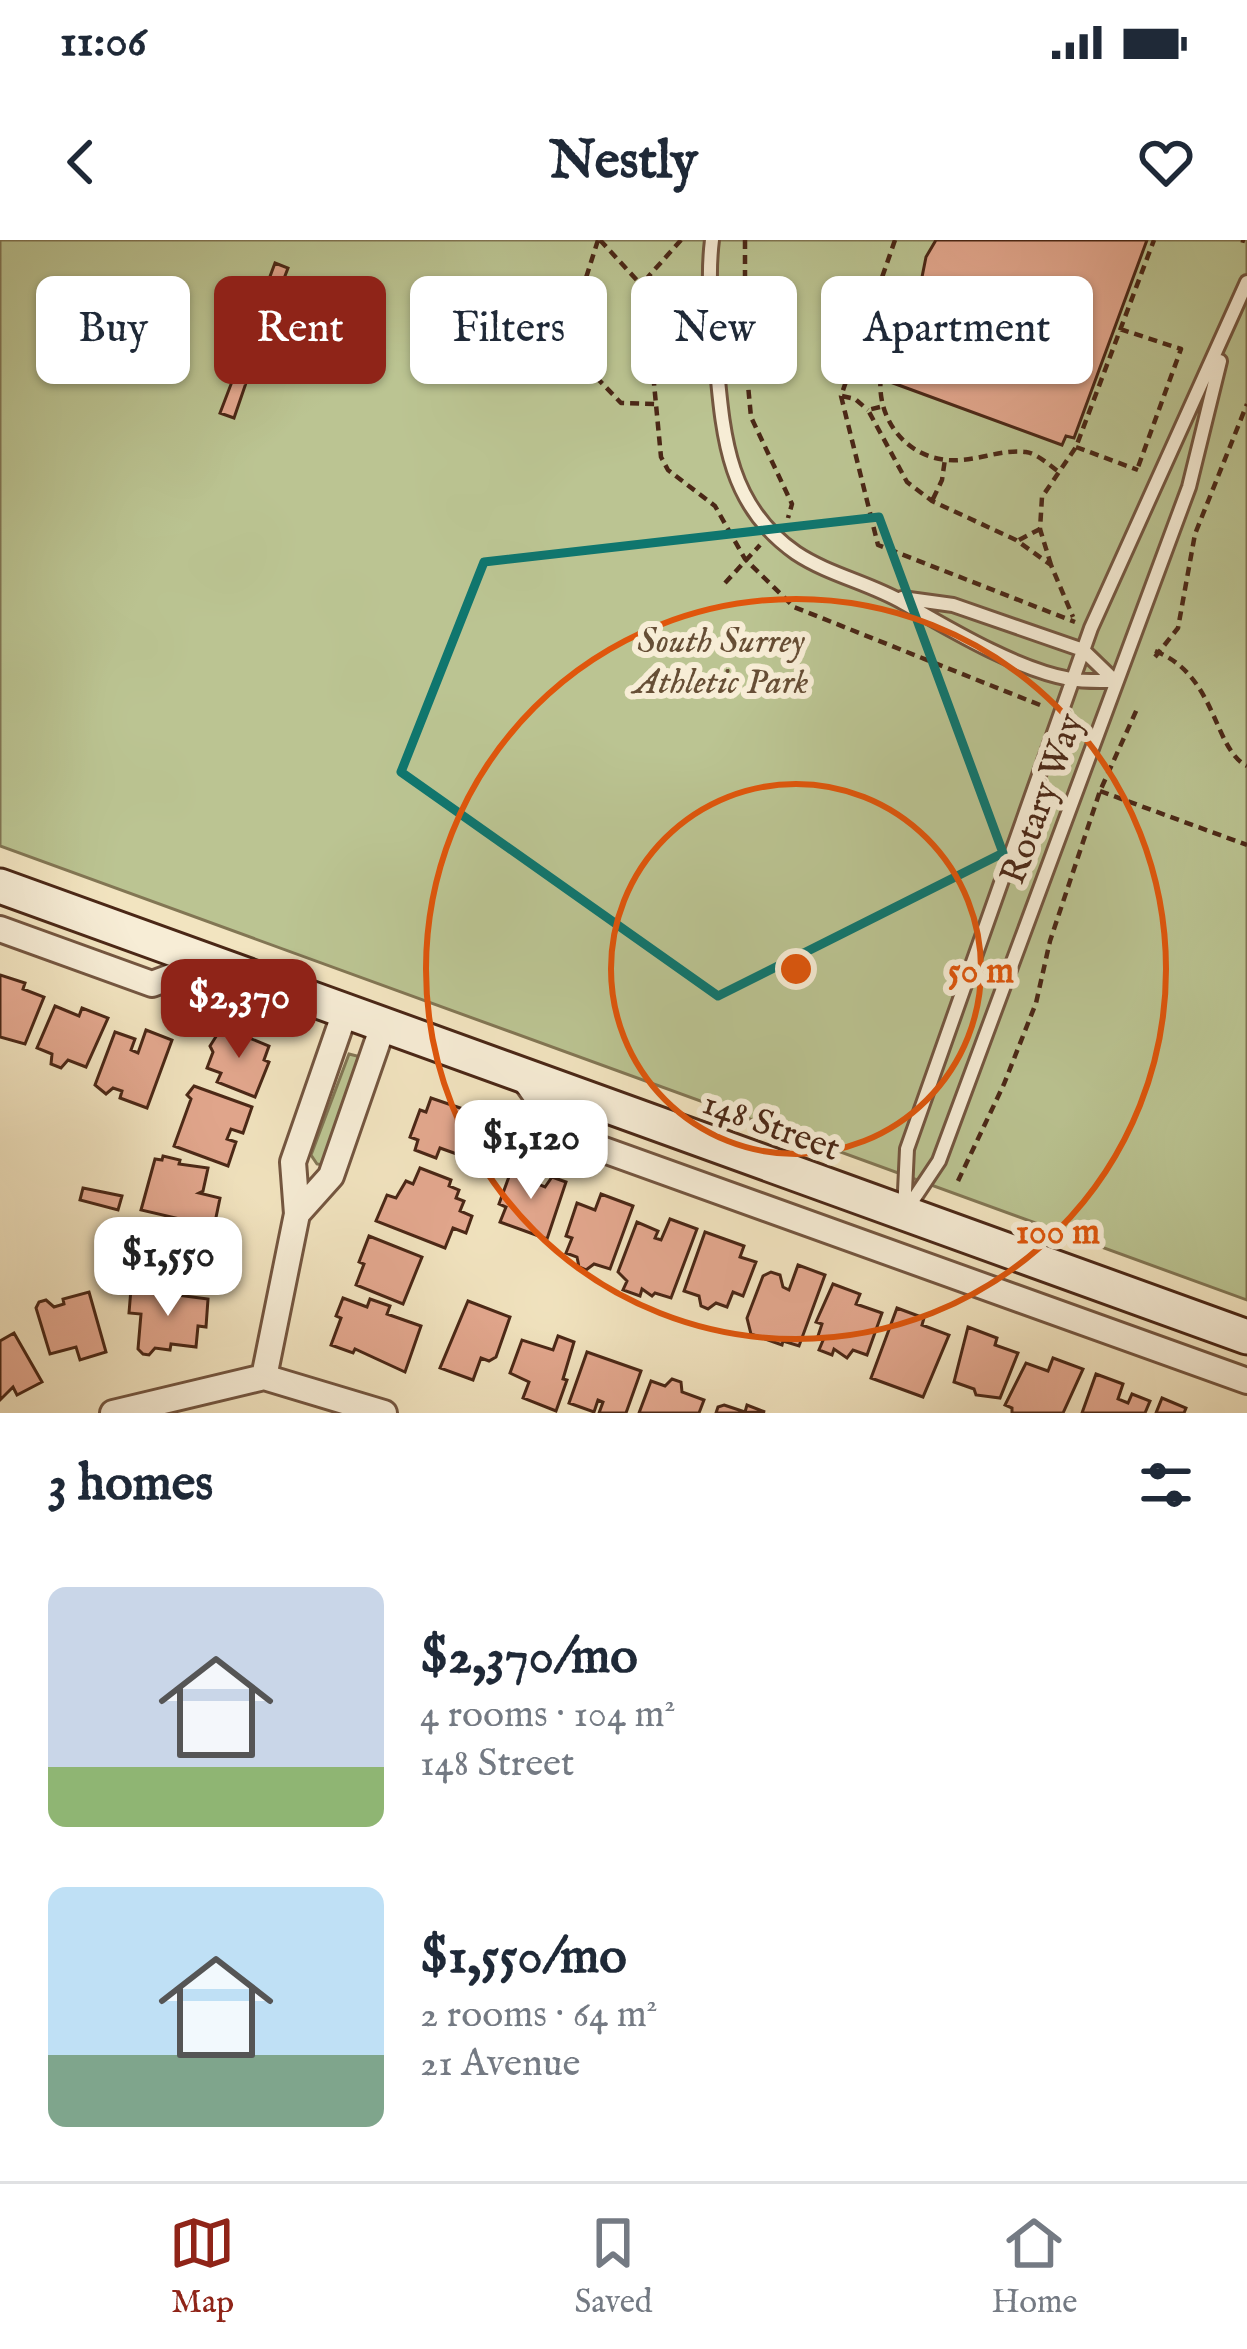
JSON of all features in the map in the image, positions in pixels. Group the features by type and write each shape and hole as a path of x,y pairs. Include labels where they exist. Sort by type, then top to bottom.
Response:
{"main road":[{"name":"148 Street","path":"0,886 1247,1337"}],"street":[{"path":"0,929 152,984 211,962"},
{"path":"264,1378 297,1214 293,1162 345,1012"},
{"path":"297,1214 331,1176 383,1026"},
{"path":"522,1076 565,1136 1247,1381"},
{"path":"113,1413 264,1378 384,1413"}],"lane":[{"name":"Rotary Way","path":"712,240 709,284 724,446 736,480 772,533 816,565 894,597 1026,664 1073,680 1115,681"},
{"name":"Rotary Way","path":"904,1213 907,1149 1083,650 1247,283"},
{"name":"Rotary Way","path":"904,1213 939,1161 1189,487 1225,338"},
{"name":"Rotary Way","path":"894,597 953,604 1083,650 1115,681"}],"path":[{"path":"632,276 599,240 556,362 597,378 620,403 656,404"},
{"path":"649,276 681,240"},
{"path":"745,240 745,353 751,417 792,504 788,518"},
{"path":"882,276 895,240"},
{"path":"844,384 841,396 878,545 1075,622 1040,529 1042,497 1076,447 1154,240"},
{"path":"1120,329 1181,349 1137,470"},
{"path":"654,384 662,457 668,470 715,506 745,560 794,607 1046,706"},
{"path":"880,384 880,407 900,437 944,459 1027,452 1059,472"},
{"path":"841,396 855,399 868,410 898,469 917,491 1016,540 1051,565"},
{"path":"1247,404 1196,534 1178,628 1154,652 1168,656 1200,686 1234,759 1247,766"},
{"path":"868,410 880,407"},
{"path":"1076,447 1147,472"},
{"path":"932,501 942,480 944,459"},
{"path":"1016,540 1040,529"},
{"path":"725,584 760,544"},
{"path":"958,1181 1036,1003 1050,940 1100,791 1137,709"},
{"path":"1100,791 1247,844"}],"highlighted area":[{"path":"879,517 1003,853 718,996 401,772 484,562"}],"green space":[{"name":"South Surrey Athletic Park","path":"0,240 1247,240 1247,1300 0,846"},
{"path":"349,1054 361,1057 323,1165 317,1164 311,1155"}],"building":[{"path":"936,240 1147,240 1074,438 1066,436 1062,445 896,384 1093,384 1093,276 922,276"},
{"path":"275,263 288,268 285,276 270,276"},
{"path":"231,384 246,384 234,418 220,413"},
{"path":"0,975 25,983 23,989 44,997 25,1044 0,1037"},
{"path":"55,1006 79,1016 82,1008 108,1018 86,1067 68,1060 61,1068 51,1064 52,1054 37,1048"},
{"path":"222,1027 269,1046 264,1060 269,1062 255,1097 217,1082 221,1073 207,1068 213,1052 210,1046"},
{"path":"146,1030 172,1040 147,1108 120,1098 122,1091 113,1088 106,1094 95,1085 115,1032 135,1039 131,1050 138,1053"},
{"path":"194,1086 252,1107 243,1133 231,1129 227,1139 236,1142 228,1166 174,1146 191,1099 187,1095"},
{"path":"431,1098 472,1112 468,1124 490,1132 479,1162 440,1148 436,1158 415,1150 418,1140 410,1137 420,1110 426,1112"},
{"path":"155,1159 180,1160 179,1164 208,1168 199,1193 220,1198 214,1227 141,1210"},
{"path":"514,1163 539,1172 535,1183 545,1187 552,1177 566,1182 547,1239 500,1222 506,1207 499,1204"},
{"path":"420,1168 451,1180 449,1186 459,1190 456,1198 464,1201 460,1211 472,1216 466,1233 453,1228 445,1248 376,1221 387,1195 396,1198 406,1181 413,1184"},
{"path":"83,1188 122,1196 118,1210 80,1200"},
{"path":"601,1194 633,1206 610,1269 594,1264 586,1270 579,1267 577,1257 566,1253 572,1238 566,1236 577,1203 595,1210"},
{"path":"670,1219 697,1229 671,1298 652,1296 642,1289 640,1296 623,1290 627,1281 618,1272 637,1222 658,1231 655,1238 661,1240"},
{"path":"164,1228 210,1237 206,1260 214,1262 209,1289 147,1277 150,1259 158,1260"},
{"path":"705,1232 744,1246 740,1257 756,1262 743,1296 733,1292 727,1307 716,1303 708,1309 701,1306 699,1296 684,1291"},
{"path":"369,1236 422,1257 403,1304 356,1285"},
{"path":"798,1265 825,1275 799,1346 751,1334 747,1318 763,1276 780,1275 783,1287 789,1290"},
{"path":"833,1284 860,1294 856,1304 882,1313 867,1355 853,1350 847,1358 834,1349 832,1355 819,1350 824,1338 818,1336 822,1324 816,1322"},
{"path":"131,1289 208,1299 206,1327 198,1326 196,1347 171,1344 170,1350 155,1348 143,1354 138,1349 141,1314 129,1313"},
{"path":"89,1292 106,1352 80,1360 76,1347 50,1354 36,1308 39,1302 46,1300 54,1307 64,1304 63,1299"},
{"path":"343,1298 367,1307 370,1299 390,1306 387,1314 421,1326 405,1372 355,1349 353,1353 331,1345"},
{"path":"468,1301 510,1317 496,1357 481,1358 473,1380 440,1368"},
{"path":"897,1308 949,1335 923,1397 871,1378"},
{"path":"968,1327 997,1338 995,1345 1018,1353 1000,1398 976,1395 974,1389 954,1382"},
{"path":"14,1333 42,1382 17,1395 13,1387 0,1400 0,1341"},
{"path":"558,1336 574,1342 556,1411 523,1398 529,1382 510,1373 522,1340 553,1350"},
{"path":"587,1352 641,1371 626,1413 599,1413 603,1402 598,1400 594,1412 569,1403"},
{"path":"1053,1358 1083,1369 1063,1413 1012,1413 1005,1405 1026,1363 1048,1371"},
{"path":"1096,1374 1123,1384 1118,1399 1128,1403 1132,1394 1150,1401 1145,1413 1082,1413"},
{"path":"672,1379 681,1382 682,1392 704,1400 699,1413 639,1413 651,1381 665,1386"},
{"path":"1162,1398 1186,1408 1184,1413 1156,1413"},
{"path":"724,1405 745,1412 747,1405 765,1412 716,1413"}]}
